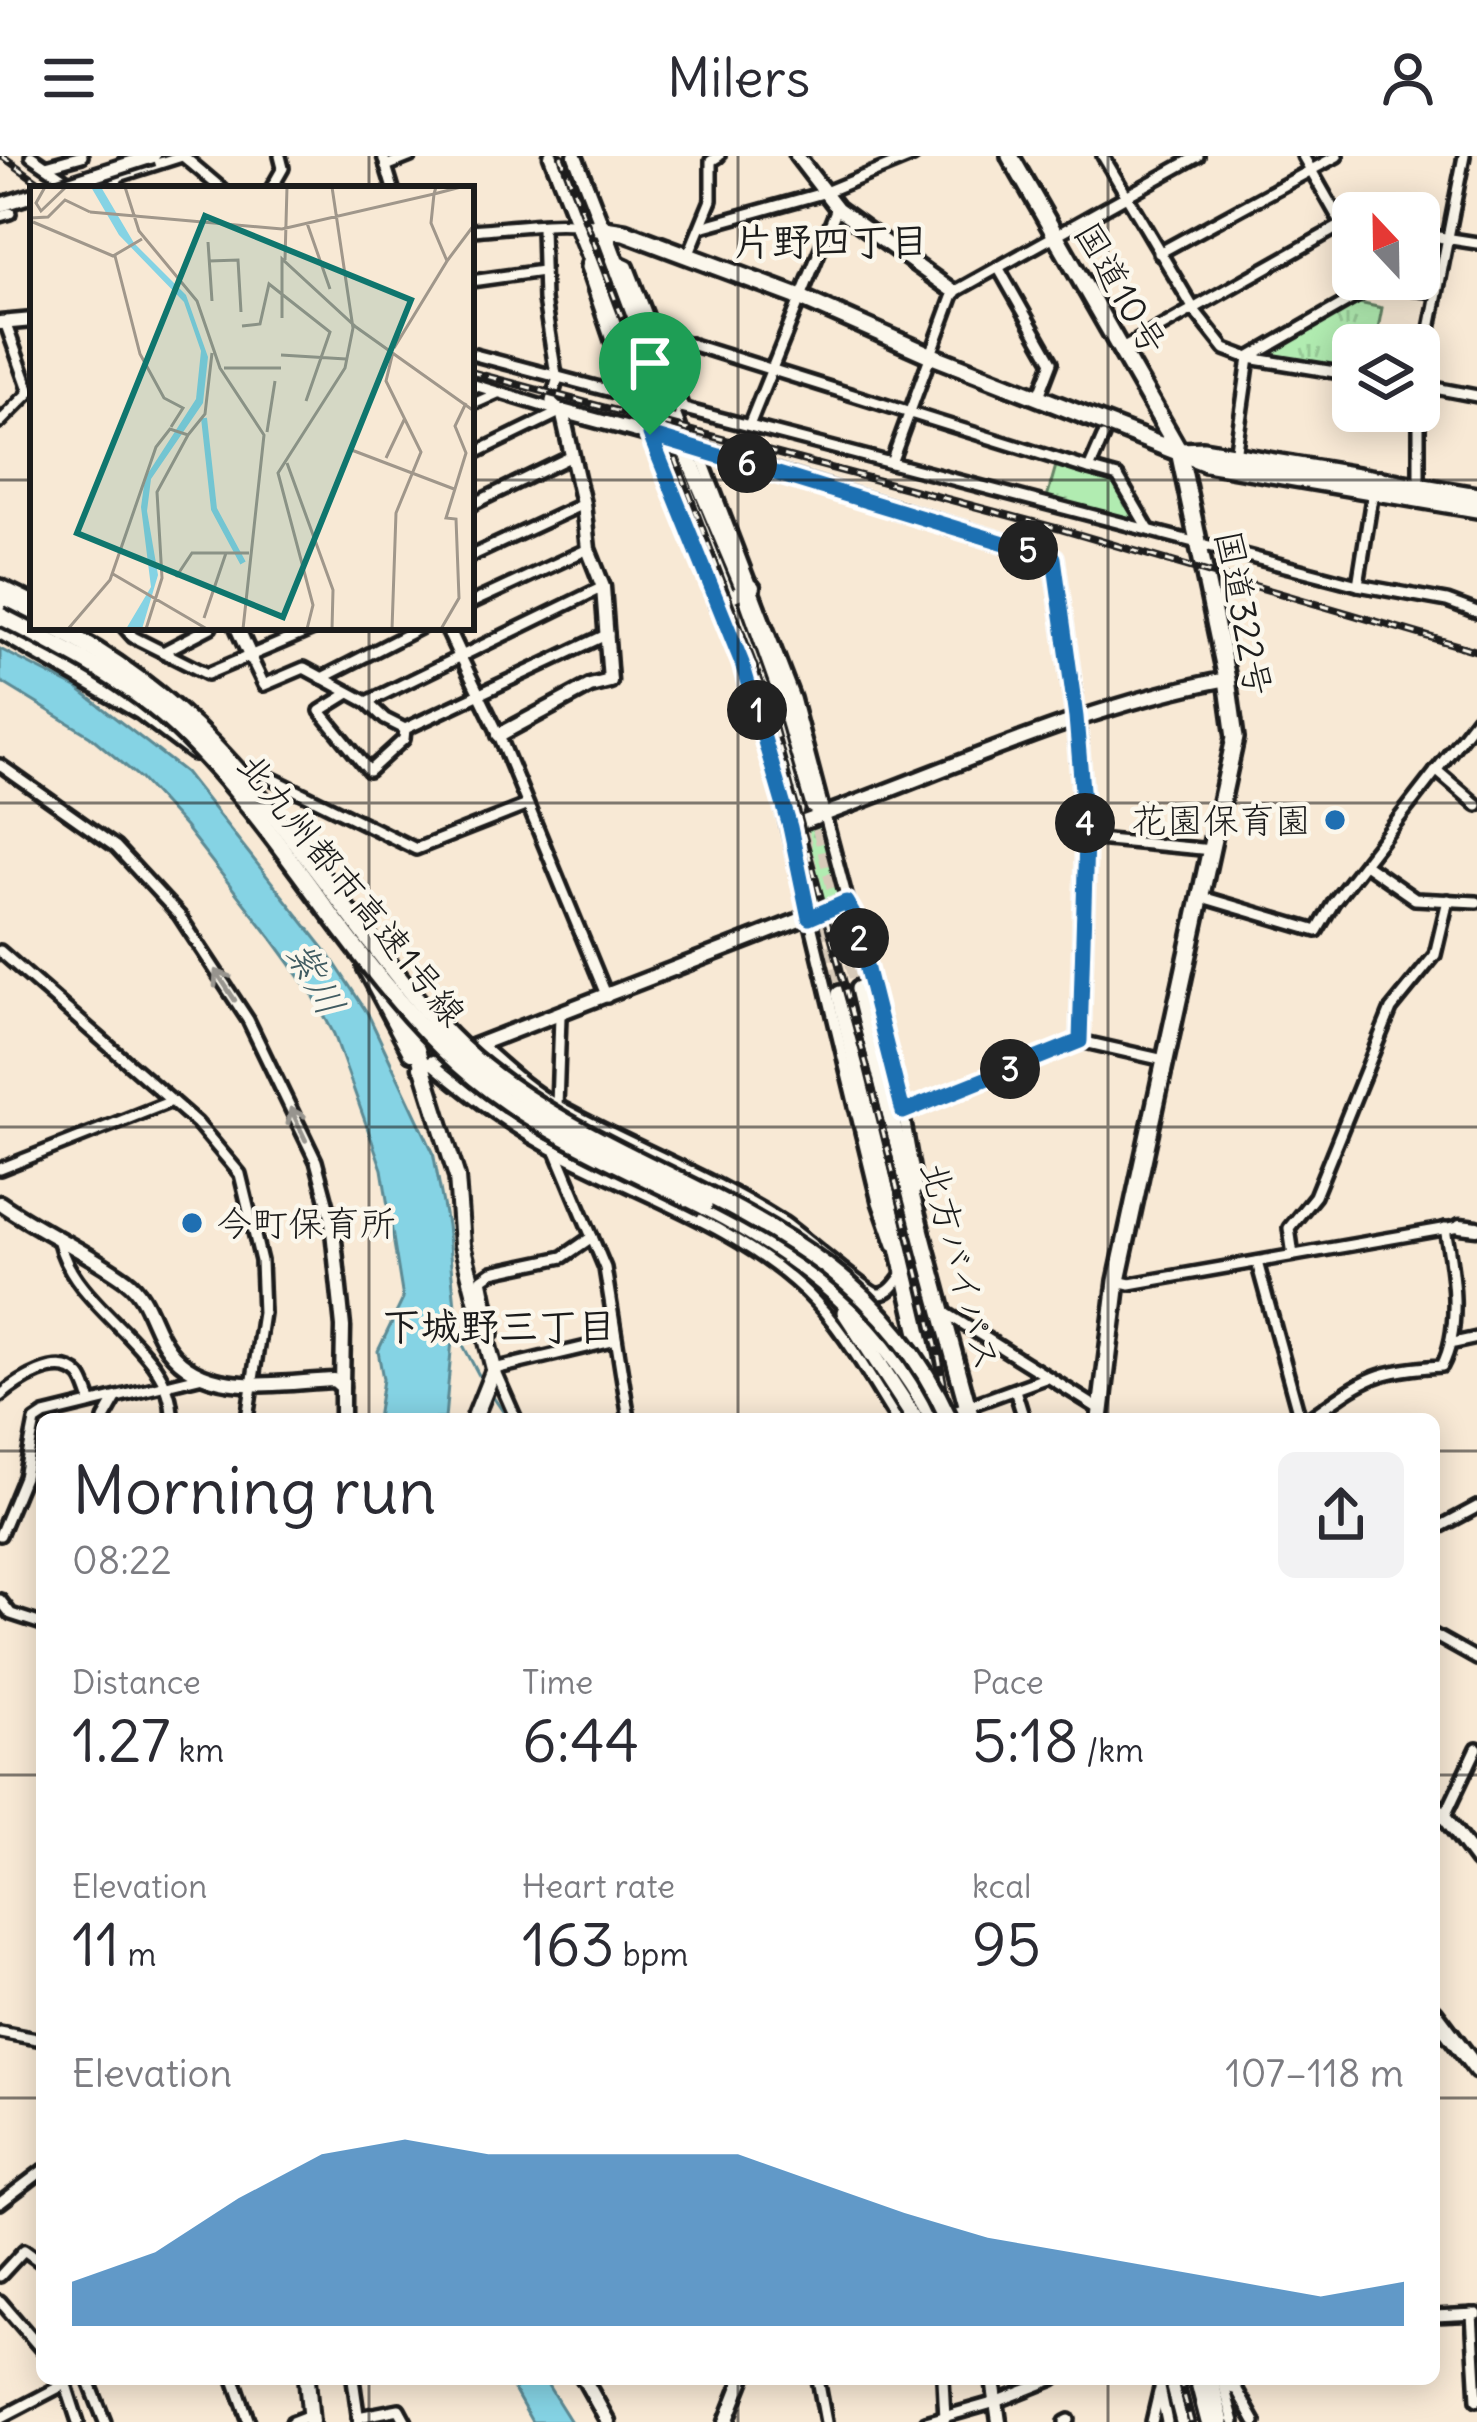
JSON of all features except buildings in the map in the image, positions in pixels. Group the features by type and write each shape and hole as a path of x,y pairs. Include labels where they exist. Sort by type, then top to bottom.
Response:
{"highway":[{"name":"国道10号","path":"1010,156 1179,452"},
{"path":"806,814 578,225 602,226 801,298 930,355 1206,463 1477,509"},
{"path":"602,226 688,459 748,590 783,698 806,814"},
{"path":"1179,452 1202,450 1477,496"},
{"name":"国道322号","path":"1100,1413 1117,1281 1235,738 1179,452"},
{"path":"0,588 30,603"},
{"path":"0,600 30,614"},
{"name":"北九州都市高速1号線","path":"0,618 120,682 213,754 408,1011 460,1065 538,1122 704,1206 796,1260 850,1305 935,1413"},
{"path":"0,630 213,754"},
{"name":"北九州都市高速1号線","path":"62,630 162,694 419,1003 469,1054 530,1100 775,1228 860,1295 908,1350 936,1413"},
{"path":"80,630 164,689 194,718 213,754"},
{"name":"北方バイパス","path":"859,989 966,1413"},
{"name":"北方バイパス","path":"840,994 938,1413"},
{"path":"704,1206 793,1263 834,1299 879,1358 912,1413"},
{"path":"860,1295 913,1348 965,1413"},
{"path":"1440,2021 1477,2070"},
{"path":"1166,2385 1184,2422"},
{"path":"1185,2385 1194,2422"},
{"path":"1200,2385 1209,2422"},
{"path":"1219,2385 1221,2422"}],"main road":[{"path":"0,618 154,710 224,775 292,858 426,1066"},
{"path":"62,630 146,681 225,752 297,841 379,967 426,1066 458,1177 462,1245 494,1369 476,1413"},
{"path":"307,2385 310,2419"}],"street":[{"path":"32,156 75,186"},
{"path":"46,166 82,156"},
{"path":"114,186 127,156"},
{"path":"60,186 154,156"},
{"path":"119,176 182,156 218,186"},
{"path":"273,186 283,168 280,156"},
{"path":"385,161 411,156"},
{"path":"550,156 578,225"},
{"path":"575,156 602,226"},
{"path":"797,156 837,208 953,292"},
{"path":"701,227 823,193 890,161 913,156"},
{"path":"1102,156 1195,310 1225,349 1249,358 1332,372"},
{"path":"891,463 953,292 1198,156"},
{"path":"1304,156 1332,201"},
{"path":"1159,253 1337,156"},
{"path":"1440,274 1464,156"},
{"path":"688,256 711,200 713,158"},
{"path":"3,211 30,197"},
{"path":"750,423 837,208"},
{"path":"474,230 542,227 564,221 578,225"},
{"path":"500,735 590,686 610,681 603,587 588,549 562,411 550,401 556,381 542,271 542,227"},
{"path":"1122,349 1332,234"},
{"path":"1440,237 1477,243"},
{"path":"589,257 586,267 632,396"},
{"path":"615,260 628,266 680,408"},
{"path":"998,267 1052,362 1039,396"},
{"path":"474,281 542,271"},
{"path":"1249,358 1344,300"},
{"path":"0,422 30,392 3,323"},
{"path":"655,333 1118,477 1149,530"},
{"path":"474,355 1477,612"},
{"path":"1235,456 1249,358"},
{"path":"474,385 698,448 1054,558 1076,717 1086,838 1080,1041"},
{"path":"1440,390 1477,396"},
{"path":"474,404 498,393"},
{"path":"474,454 562,411"},
{"path":"1419,432 1419,486"},
{"path":"650,435 724,600 748,590 698,448"},
{"path":"1089,469 1103,437"},
{"path":"474,504 572,456"},
{"path":"1358,585 1373,491"},
{"path":"474,555 583,504"},
{"path":"474,602 588,549"},
{"path":"367,702 603,587"},
{"path":"127,630 207,674 312,630"},
{"path":"163,652 205,630"},
{"path":"238,630 264,685 304,668 405,729"},
{"path":"322,678 416,630"},
{"path":"448,630 500,735 607,997"},
{"path":"405,729 608,634"},
{"path":"806,814 1076,717 1172,689 1227,679"},
{"path":"349,693 320,711 369,771 404,739 405,729"},
{"path":"1202,897 1317,932 1334,902 1477,718"},
{"path":"0,765 116,848 179,915 248,1020 326,1190 343,1327 342,1413"},
{"path":"1436,770 1477,806"},
{"path":"268,776 416,849 526,806"},
{"path":"806,814 853,914 903,1112 930,1261"},
{"path":"480,1045 557,1106 680,1165 782,1222 874,1294 888,1292 904,1274 883,1220 809,918 806,814"},
{"path":"1086,838 1212,850"},
{"path":"1366,865 1415,898 1477,902"},
{"path":"1293,1256 1289,1228 1316,1196 1390,1009 1435,955 1448,900"},
{"path":"426,1066 846,902"},
{"path":"0,951 172,1101 240,1174 255,1227 263,1312 248,1413"},
{"path":"557,1106 560,1016"},
{"path":"903,1112 1080,1041 1164,1060"},
{"path":"426,1066 556,1151 726,1235 779,1270 839,1328 892,1413"},
{"path":"0,1169 172,1101"},
{"path":"556,1151 605,1268 627,1413"},
{"path":"0,1202 127,1281 141,1294 169,1350 199,1377"},
{"path":"1317,1413 1365,1380 1394,1369 1442,1366 1454,1343 1453,1227"},
{"path":"1117,1281 1130,1284 1453,1227 1477,1228"},
{"path":"484,1335 493,1333 482,1279 492,1272 563,1257 592,1237"},
{"path":"59,1242 63,1256 97,1306 154,1364 168,1386 171,1413"},
{"path":"1257,1262 1308,1413"},
{"path":"944,1312 1097,1413"},
{"path":"1454,1343 1477,1338"},
{"path":"513,1413 494,1369 616,1340"},
{"path":"0,1396 23,1376 60,1369 82,1379 92,1403"},
{"path":"60,1413 199,1377 250,1383 334,1380 342,1387"},
{"path":"968,1413 1048,1377"},
{"path":"1016,1390 1022,1413"},
{"path":"108,1413 118,1397"},
{"path":"0,1535 24,1477 36,1420"},
{"path":"1440,1527 1477,1507"},
{"path":"0,1600 11,1614 36,1622"},
{"path":"1440,1638 1477,1659"},
{"path":"1444,1817 1477,1748"},
{"path":"1440,1811 1477,1861"},
{"path":"0,2032 36,2039"},
{"path":"0,2204 36,2176"},
{"path":"0,2276 24,2249 36,2258"},
{"path":"0,2301 36,2343"},
{"path":"1440,2316 1475,2314 1477,2400"},
{"path":"0,2418 59,2385"},
{"path":"67,2385 78,2422"},
{"path":"90,2385 105,2422"},
{"path":"236,2385 249,2422"},
{"path":"354,2385 358,2420 400,2409 406,2422"},
{"path":"587,2385 608,2422"},
{"path":"726,2422 741,2385"},
{"path":"819,2385 826,2422"},
{"path":"943,2385 945,2419"},
{"path":"994,2385 1003,2421"},
{"path":"926,2422 1039,2385"},
{"path":"1152,2422 1164,2385"},
{"path":"1165,2385 1167,2422"},
{"path":"1220,2385 1234,2422"},
{"path":"1227,2385 1237,2390 1256,2422"},
{"path":"292,2422 310,2419"}],"green space":[{"path":"1354,302 1382,308 1379,324 1332,324 1332,368 1267,357 1266,351"},
{"path":"1057,462 1117,479 1145,526 1046,501"},
{"path":"815,824 823,827 840,894 816,908 810,903 794,838 799,830"}],"water":[{"name":"紫川","path":"0,649 78,689 185,772 329,955 368,1014 433,1152 455,1306 446,1413 378,1413 383,1379 378,1351 403,1299 382,1169 334,1034 313,995 185,827 140,778 90,736 0,681"},
{"path":"511,2385 548,2385 571,2422 532,2422"}],"waterway":[{"path":"454,1328 483,1383"},
{"path":"489,1391 504,1413"}],"tunnel":[{"path":"814,806 859,989"},
{"path":"796,811 840,994"}],"railway":[{"path":"2,156 44,186"},
{"path":"561,156 766,697 868,1071 949,1413"},
{"path":"474,373 1060,529 1477,651"},
{"path":"1182,2385 1191,2422"}],"place":[{"name":"花園保育園","path":"1335,820"},
{"name":"今町保育所","path":"192,1223"}],"district":[{"name":"片野四丁目","path":"831,241"},
{"name":"下城野三丁目","path":"499,1326"}],"route":[{"path":"650,435 1054,558 1076,717 1086,838 1080,1041 903,1112 853,914 846,902 809,918 790,827 742,663 650,435"}]}
